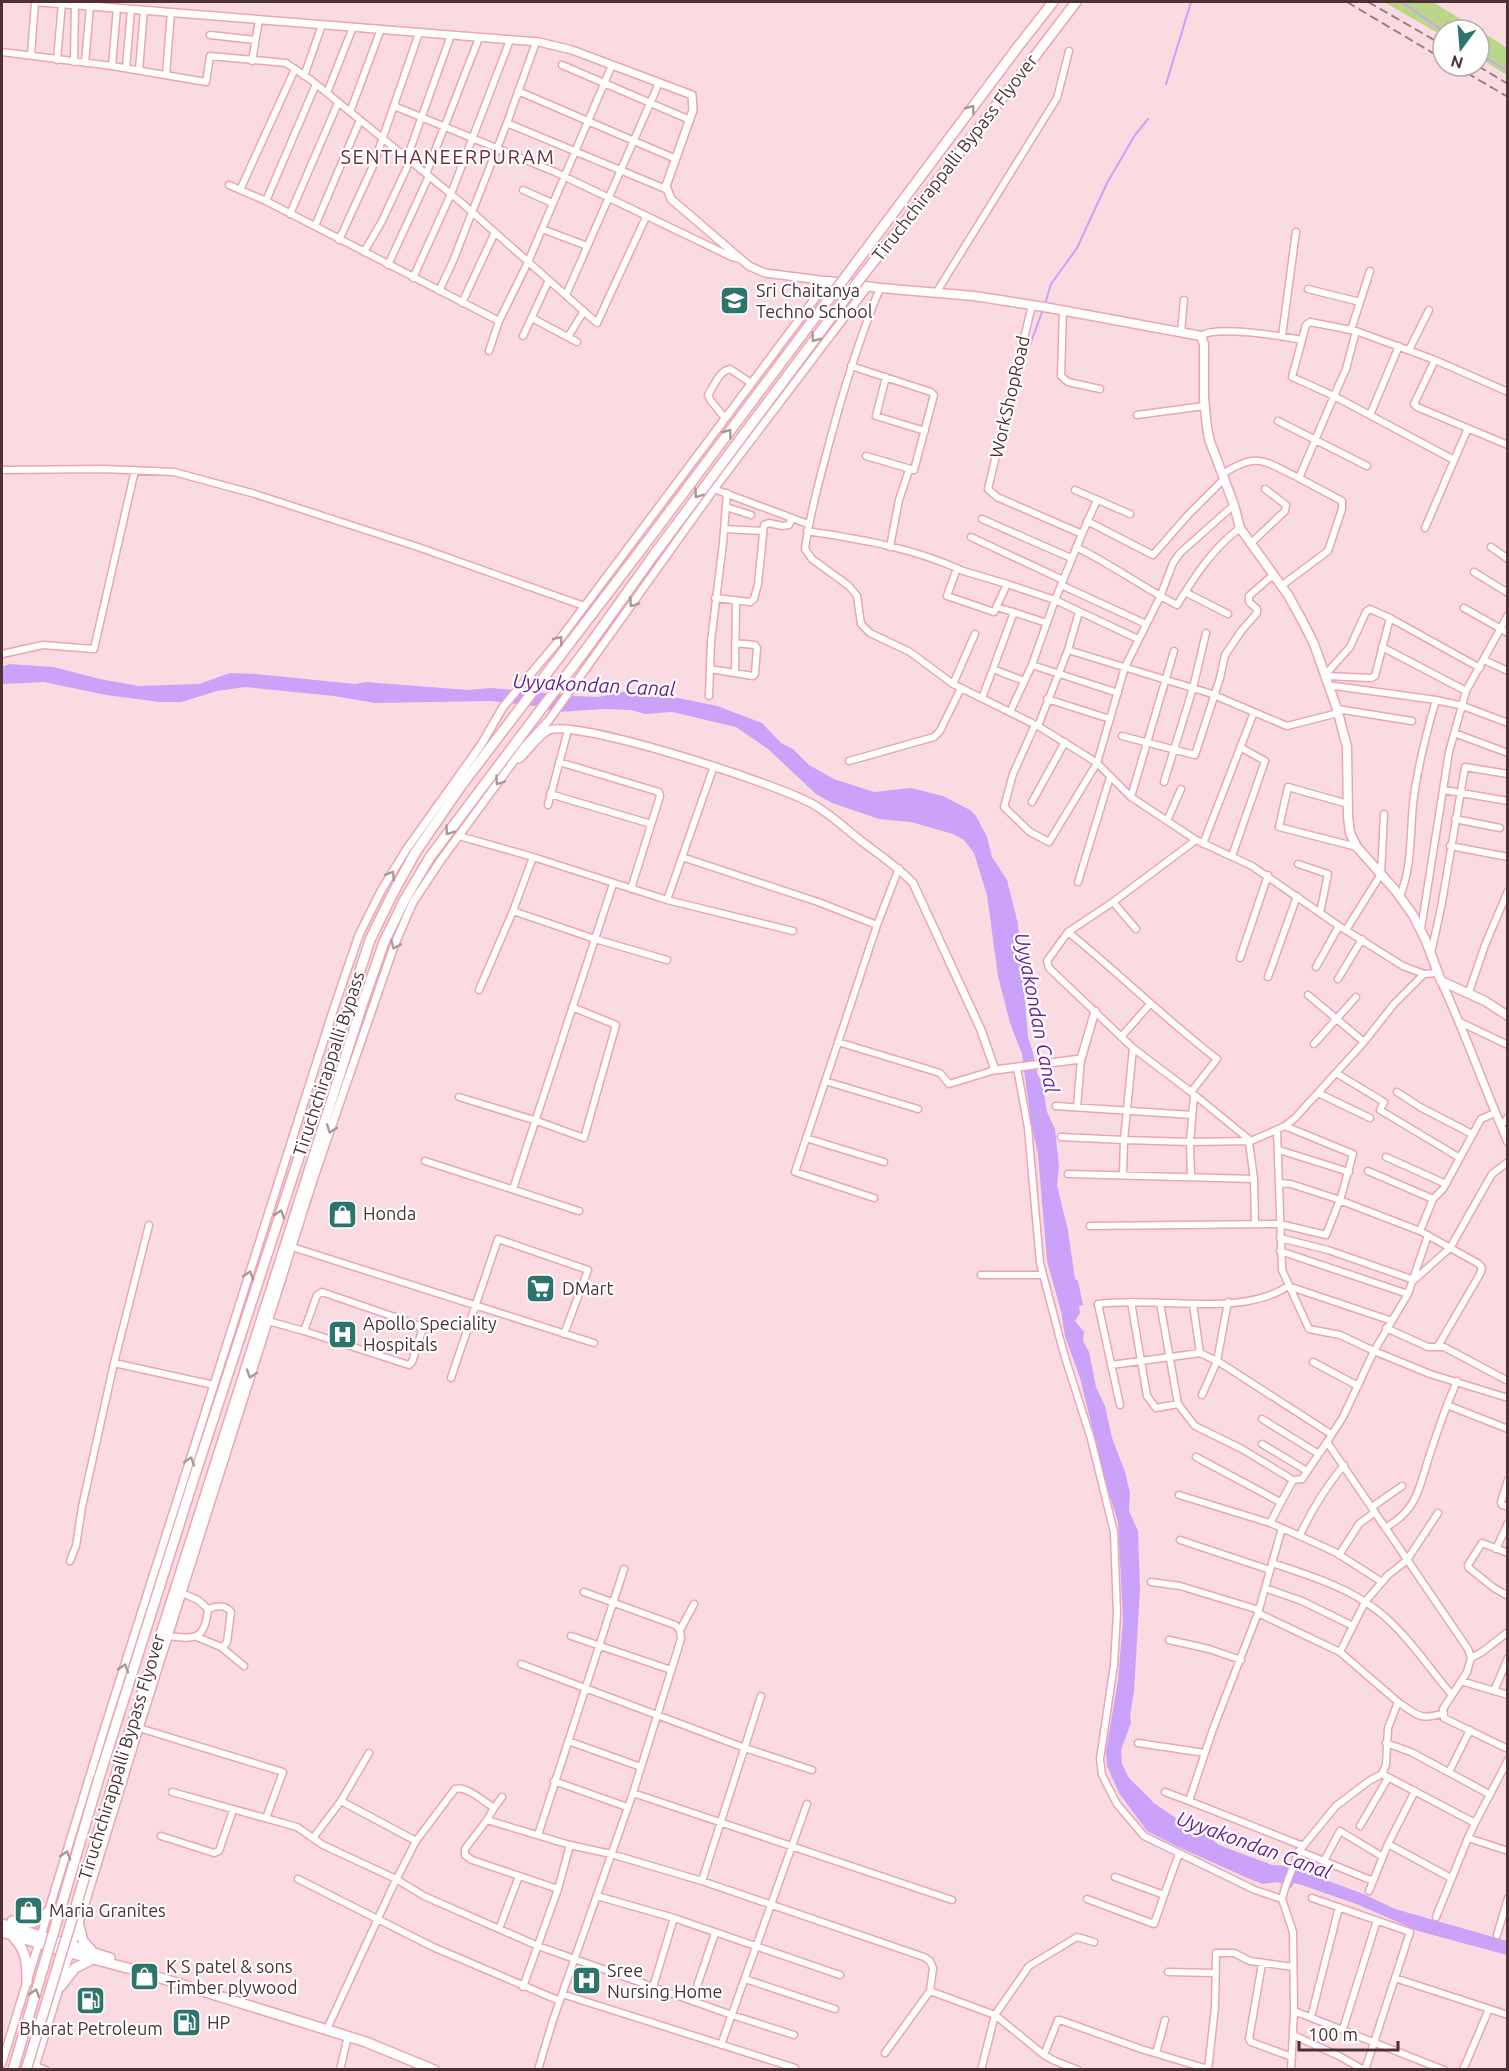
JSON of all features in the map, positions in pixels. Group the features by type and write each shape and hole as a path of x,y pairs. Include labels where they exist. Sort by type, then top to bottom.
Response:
{"main road":[{"name":"Tiruchchirappalli Bypass Flyover","path":"620,577 1053,2"},
{"name":"Tiruchchirappalli Bypass Flyover","path":"644,577 653,556 856,284 1076,2"},
{"path":"828,281 974,296 1201,336 1204,344 1204,406 1209,439 1224,476 1240,528 1281,586 1310,637 1338,711 1347,747 1350,833 1357,847 1400,896 1420,930 1439,977 1485,1000 1508,1016"},
{"name":"Tiruchchirappalli Bypass","path":"153,1609 370,940 415,853 461,786 620,577"},
{"name":"Tiruchchirappalli Bypass","path":"198,1514 384,942 405,899 430,857 630,588 644,577"},
{"name":"Tiruchchirappalli Bypass Flyover","path":"31,2068 113,1784 198,1514"},
{"path":"198,1514 203,1527"},
{"name":"Tiruchchirappalli Bypass Flyover","path":"13,2070 99,1778 153,1609"},
{"path":"2,1918 34,1924 49,1911"},
{"path":"2,1924 40,1940 348,2036 434,2070"},
{"path":"79,1926 83,1941 93,1955"},
{"path":"2,1932 12,1936 40,1940"},
{"path":"12,1936 24,1949 27,1959 27,1982"},
{"path":"60,1986 75,1968 93,1955"}],"street":[{"path":"31,56 35,2"},
{"path":"2,2063 104,1730 359,935 381,891 400,860 481,745 503,707 560,639 828,281 765,273 749,266 671,199 666,186 693,110 692,95 572,50 536,42 40,2"},
{"path":"57,60 62,3"},
{"path":"74,62 75,4"},
{"path":"85,63 90,6"},
{"path":"112,66 117,8"},
{"path":"126,68 131,9"},
{"path":"139,70 144,10"},
{"path":"166,75 171,12"},
{"path":"252,61 259,20"},
{"path":"304,76 322,25"},
{"path":"327,93 353,27"},
{"path":"350,112 381,30"},
{"path":"339,240 373,166 419,33"},
{"path":"210,35 255,40"},
{"path":"364,252 382,221 408,160 451,35"},
{"path":"388,265 427,175 479,38"},
{"path":"413,278 451,194 510,40"},
{"path":"439,291 473,213 536,42"},
{"path":"936,293 1057,98 1069,51"},
{"path":"2,52 126,68 207,82 210,56 286,63 316,84 451,194 597,323 646,217"},
{"path":"562,65 690,120"},
{"path":"489,351 499,321 528,262 612,65"},
{"path":"240,190 295,69"},
{"path":"566,295 659,83"},
{"path":"266,201 316,84"},
{"path":"518,91 676,159"},
{"path":"290,214 338,103"},
{"path":"394,106 564,176 646,217 732,257 741,259"},
{"path":"315,226 360,120"},
{"path":"507,123 620,172 668,190"},
{"path":"229,185 266,201 499,321"},
{"path":"523,190 552,203"},
{"path":"542,229 587,246"},
{"path":"462,303 495,232"},
{"path":"1282,336 1296,232"},
{"path":"1299,478 1346,369 1360,302 1370,271"},
{"path":"523,336 549,280"},
{"path":"46,2070 31,2068 72,1949 139,1728 292,1247 394,946 413,902 510,766 549,720 644,577 868,286"},
{"path":"880,288 851,366 808,528 805,549 812,560 849,586 857,596 861,624 870,633 910,652 953,684 1065,742 1097,763 1131,797 1167,821 1199,842 1268,875 1339,926 1403,966 1439,977 1460,1022 1508,1142"},
{"path":"1308,289 1360,302"},
{"path":"1181,332 1184,300"},
{"name":"WorkShopRoad","path":"1032,305 988,489 997,497 1082,534"},
{"path":"1063,310 1061,376 1068,382 1100,389"},
{"path":"1409,350 1429,310"},
{"path":"568,336 584,311"},
{"path":"532,318 577,342"},
{"path":"1454,460 1334,396 1292,377 1306,325 1310,322 1354,330 1435,360 1508,392"},
{"path":"1201,336 1212,331 1282,336 1302,340"},
{"path":"1370,415 1399,346"},
{"path":"1435,360 1414,404 1508,445"},
{"path":"851,366 932,392 934,395 914,470 866,456"},
{"path":"725,418 708,395 721,374 730,369 751,383"},
{"path":"886,377 876,416 925,431"},
{"path":"1137,415 1204,406"},
{"path":"1278,421 1367,466"},
{"path":"1425,528 1468,428"},
{"path":"1087,521 1154,555 1224,476 1237,465 1252,459 1259,460 1341,501 1342,509 1328,551 1281,586"},
{"path":"2,470 174,472 255,494 418,547 584,606"},
{"path":"2,654 43,645 94,649 135,470"},
{"path":"890,547 897,507 909,470"},
{"path":"714,489 792,518 808,528 916,552 1055,600 1138,639"},
{"path":"1250,544 1285,512 1286,505 1265,489"},
{"path":"1075,490 1130,514"},
{"path":"710,696 715,598 727,493"},
{"path":"1010,712 1032,665 1071,558 1097,500"},
{"path":"1079,612 1059,675 1013,774 1004,807 1030,832 1049,843 1097,763 1125,667 1160,597 1177,556 1234,505"},
{"path":"726,507 751,515"},
{"path":"715,598 750,602 753,599 758,584 763,531 766,523 789,525 792,518"},
{"path":"982,519 1071,558"},
{"path":"1076,547 1177,605 1198,570 1240,528"},
{"path":"724,529 763,531"},
{"path":"971,537 1146,624"},
{"path":"1491,547 1508,559"},
{"path":"957,568 947,596 994,612 1006,584"},
{"path":"1474,572 1508,593"},
{"path":"1122,736 1195,756 1215,695 1225,655 1257,613 1257,609 1249,602 1249,596 1273,575"},
{"path":"1185,592 1228,614"},
{"path":"735,673 736,600"},
{"path":"997,607 1047,623"},
{"path":"1464,608 1508,633"},
{"path":"1325,675 1350,647 1366,612 1370,609 1480,668"},
{"path":"982,698 1014,612"},
{"path":"1420,930 1454,733 1466,691 1508,615"},
{"path":"1325,675 1371,678 1375,676 1390,618"},
{"path":"1164,782 1193,688 1206,633"},
{"path":"953,684 975,634"},
{"path":"710,669 755,675 758,651 755,645 735,643"},
{"path":"1382,647 1466,691"},
{"path":"1068,650 1215,695 1287,726 1338,711 1412,721"},
{"path":"1131,797 1174,651"},
{"path":"1484,660 1508,670"},
{"path":"1032,665 1118,693"},
{"path":"993,669 1024,681"},
{"path":"1329,687 1436,700 1463,706 1508,723"},
{"path":"849,761 934,736 940,731 961,688"},
{"path":"1047,699 1110,719"},
{"path":"1400,896 1404,888 1410,852 1413,805 1422,750 1436,700"},
{"path":"1254,712 1199,842 1068,932 1047,961 1048,968 1133,1048 1193,1093 1250,1141 1255,1224"},
{"path":"510,766 547,731 557,728 598,734 714,766 777,787 816,805 899,868 913,883 949,957 981,1030 995,1070"},
{"path":"548,804 568,730"},
{"path":"1454,733 1508,753"},
{"path":"1032,801 1065,742"},
{"path":"1232,856 1265,761 1240,747"},
{"path":"559,762 655,790 660,796 631,889"},
{"path":"667,900 714,766"},
{"path":"1431,954 1465,767 1508,774"},
{"path":"1078,882 1110,777"},
{"path":"1348,804 1288,787 1279,827 1357,847"},
{"path":"1167,821 1182,789"},
{"path":"1444,790 1508,801"},
{"path":"550,794 651,824"},
{"path":"1346,930 1381,874 1384,814"},
{"path":"1455,819 1500,828"},
{"path":"459,836 667,900 792,931"},
{"path":"1450,846 1508,857"},
{"path":"479,990 533,857"},
{"path":"682,857 818,902 877,925"},
{"path":"1298,864 1328,874 1320,913"},
{"path":"874,1198 795,1172 877,925 899,868"},
{"path":"1240,958 1268,875"},
{"path":"513,1189 613,884"},
{"path":"1469,992 1485,945 1508,891"},
{"path":"1268,977 1297,896"},
{"path":"1113,902 1136,929"},
{"path":"513,911 595,939 667,960"},
{"path":"1316,967 1339,926"},
{"path":"1068,932 1105,961 1150,1004 1217,1059 1193,1093 1190,1142 1191,1177"},
{"path":"1338,979 1362,939"},
{"path":"1061,1137 1190,1142 1250,1141 1286,1126 1364,1042 1394,1004 1424,974"},
{"path":"1308,995 1364,1042"},
{"path":"1314,1044 1356,997"},
{"path":"1121,1036 1150,1004"},
{"path":"459,1097 584,1138 616,1025 573,1007"},
{"path":"1077,1107 1081,1059 1095,1011"},
{"path":"1460,1022 1507,1046"},
{"path":"838,1042 940,1073 949,1084 995,1070 1081,1059"},
{"path":"1123,1175 1126,1109 1133,1048"},
{"path":"1017,1068 1028,1128 1042,1275 1091,1439 1114,1532 1114,1571 1118,1613 1111,1686 1100,1759 1102,1775 1117,1804 1144,1836 1255,1890 1282,1899"},
{"path":"1336,1073 1384,1102 1380,1110 1460,1158"},
{"path":"825,1081 918,1109"},
{"path":"1397,1092 1420,1107 1472,1134"},
{"path":"1318,1093 1370,1118"},
{"path":"1056,1106 1192,1115"},
{"path":"1420,1231 1433,1199 1446,1184 1481,1119 1495,1113"},
{"path":"1501,1126 1508,1117"},
{"path":"1090,1226 1280,1224 1326,1235 1354,1157 1351,1152 1286,1126"},
{"path":"1276,1130 1279,1150 1282,1270 1309,1329 1340,1335 1430,1374 1508,1398"},
{"path":"806,1138 884,1162"},
{"path":"1279,1150 1349,1172"},
{"path":"1386,1157 1446,1184"},
{"path":"425,1161 579,1211"},
{"path":"1414,1280 1450,1248 1492,1174 1508,1162"},
{"path":"1368,1171 1433,1199"},
{"path":"1068,1174 1254,1179"},
{"path":"1279,1183 1291,1184 1420,1231 1479,1264 1481,1271 1438,1346"},
{"path":"70,1561 76,1546 82,1507 114,1363 149,1225"},
{"path":"1160,1303 1178,1404 1195,1426 1242,1449 1293,1480 1302,1479 1343,1417 1386,1328 1408,1294 1428,1235"},
{"path":"1280,1238 1328,1250 1414,1280"},
{"path":"451,1378 498,1239 588,1270 564,1334"},
{"path":"292,1247 594,1343"},
{"path":"1281,1251 1408,1294"},
{"path":"981,1275 1042,1275"},
{"path":"1120,1405 1098,1304 1131,1302 1193,1304 1262,1299 1288,1286"},
{"path":"1288,1286 1392,1321"},
{"path":"268,1321 409,1365 422,1331 418,1325 322,1292 317,1295 304,1331"},
{"path":"1131,1302 1147,1396 1156,1408 1178,1404"},
{"path":"1202,1395 1217,1361 1228,1302"},
{"path":"1193,1304 1200,1353"},
{"path":"1386,1328 1428,1347 1444,1347 1506,1380"},
{"path":"1111,1365 1200,1353 1217,1361 1331,1434"},
{"path":"1313,1362 1358,1386"},
{"path":"114,1363 214,1385"},
{"path":"1385,1528 1403,1514 1417,1496 1429,1456 1457,1382"},
{"path":"1447,1405 1508,1429"},
{"path":"1262,1419 1319,1454"},
{"path":"1327,1442 1468,1649 1471,1658 1467,1672 1443,1709 1444,1718 1508,1749"},
{"path":"1262,1444 1307,1471"},
{"path":"1196,1457 1280,1502"},
{"path":"1300,1535 1323,1492 1344,1465"},
{"path":"1270,1523 1293,1480"},
{"path":"1508,1480 1501,1502 1502,1505 1508,1507"},
{"path":"1339,1555 1359,1524 1402,1486"},
{"path":"1179,1495 1270,1523 1300,1535 1339,1555 1382,1582"},
{"path":"1340,1652 1365,1602 1382,1582 1407,1560 1438,1513"},
{"path":"1496,1549 1508,1523"},
{"path":"1189,1801 1204,1753 1258,1611 1282,1528"},
{"path":"1180,1540 1270,1570"},
{"path":"1508,1554 1482,1543 1468,1567 1508,1596"},
{"path":"1272,1563 1322,1581 1365,1602 1394,1626 1452,1695"},
{"path":"538,1835 624,1569"},
{"path":"1151,1582 1180,1586 1258,1611 1340,1652 1398,1702 1421,1717 1430,1718 1444,1713"},
{"path":"1265,1587 1302,1601 1353,1626"},
{"path":"584,1592 675,1625 680,1630"},
{"path":"182,1593 198,1600 208,1609"},
{"path":"538,2070 574,1959 633,1793 681,1639 680,1630 694,1604"},
{"path":"208,1609 224,1606 231,1611 226,1645 221,1647"},
{"path":"197,1637 205,1627 208,1609"},
{"path":"1471,1658 1508,1632"},
{"path":"169,1636 189,1639 197,1637 221,1647 244,1666"},
{"path":"571,1636 672,1670"},
{"path":"1169,1640 1209,1649 1241,1660"},
{"path":"1494,1691 1508,1658"},
{"path":"521,1664 745,1748 813,1770"},
{"path":"1461,1681 1508,1695"},
{"path":"702,1881 761,1696"},
{"path":"1360,1826 1385,1776 1388,1728 1398,1702"},
{"path":"139,1728 283,1772 266,1818"},
{"path":"1449,1772 1470,1730"},
{"path":"568,1741 641,1767"},
{"path":"1138,1743 1204,1753"},
{"path":"1386,1743 1411,1752 1489,1794"},
{"path":"313,1838 341,1801 369,1753"},
{"path":"1436,1917 1468,1838 1508,1760"},
{"path":"1291,2070 1294,2011 1293,1932 1282,1899 1293,1864 1301,1848 1336,1806 1369,1781 1385,1776 1475,1823"},
{"path":"554,1782 627,1807"},
{"path":"327,2029 377,1919 416,1841 454,1789 459,1787 465,1789 494,1808"},
{"path":"1369,1892 1388,1844 1415,1791"},
{"path":"172,1792 297,1827 322,1845 424,1896 538,1946 794,2035"},
{"path":"1166,1792 1301,1848 1324,1861 1373,1881"},
{"path":"633,1793 952,1900"},
{"path":"502,1797 465,1849 465,1855 472,1860 558,1889"},
{"path":"341,1801 416,1841"},
{"path":"721,2045 807,1804"},
{"path":"161,1836 214,1853 219,1851 233,1810"},
{"path":"487,1820 702,1881 772,1903 924,1957 930,1961 933,1968 930,1991 885,2053"},
{"path":"1324,1861 1340,1832 1383,1857"},
{"path":"1468,1838 1508,1851"},
{"path":"1388,1844 1451,1878"},
{"path":"523,1987 558,1889 570,1845"},
{"path":"1087,1899 1154,1924 1179,1853"},
{"path":"499,1929 519,1876"},
{"path":"1115,1877 1164,1895"},
{"path":"298,1879 433,1947 523,1987 795,2068"},
{"path":"597,1896 674,1918 840,1975"},
{"path":"1293,2035 1364,2070 1410,1932 1312,1898"},
{"path":"1497,1935 1507,1900"},
{"path":"1311,2017 1339,1907"},
{"path":"653,1987 674,1918"},
{"path":"1343,2029 1377,1920"},
{"path":"692,2001 715,1933"},
{"path":"981,2070 995,2015 1029,1966 1077,1937 1094,1941"},
{"path":"1044,2055 1058,2020 1060,2020 1208,2069 1215,2007 1216,1953 1234,1953 1262,1964 1293,1967"},
{"path":"1262,1964 1249,2038 1251,2042 1260,2046 1292,2057"},
{"path":"1168,1972 1216,1973"},
{"path":"1395,1978 1508,2015"},
{"path":"744,1979 835,2009"},
{"path":"930,1991 995,2015 1044,2055 1078,2070"},
{"path":"1463,2070 1489,2009"},
{"path":"1294,2011 1444,2070"},
{"path":"1156,2053 1165,2020"},
{"path":"340,2070 348,2036"}],"green space":[{"path":"1384,2 1433,2 1459,18 1431,18 1431,29"},
{"path":"1491,38 1507,48 1507,75 1491,65"}],"shaded area":[{"path":"9,664 53,667 139,686 199,684 230,673 355,684 366,682 468,690 491,688 598,697 628,691 678,698 717,706 762,723 781,743 793,749 809,765 834,779 874,792 911,788 943,796 970,810 976,816 987,837 992,857 1007,880 1018,924 1028,1037 1037,1073 1042,1083 1047,1112 1055,1129 1059,1166 1057,1185 1068,1231 1075,1279 1078,1281 1083,1305 1079,1306 1080,1313 1075,1321 1084,1332 1083,1341 1089,1352 1096,1387 1105,1406 1112,1438 1125,1472 1130,1493 1129,1511 1138,1531 1140,1589 1134,1691 1131,1723 1121,1750 1122,1764 1129,1778 1154,1803 1177,1819 1204,1833 1219,1845 1272,1865 1286,1866 1304,1872 1361,1893 1395,1909 1507,1941 1507,1955 1418,1931 1359,1905 1302,1885 1294,1883 1291,1888 1278,1882 1263,1884 1252,1880 1147,1831 1119,1793 1107,1766 1106,1751 1118,1680 1123,1620 1118,1522 1106,1484 1080,1378 1065,1336 1061,1311 1047,1261 1038,1154 1031,1123 1022,1054 1010,1023 998,976 987,895 974,853 964,840 953,834 911,822 879,819 832,803 816,794 768,749 736,727 672,712 645,714 631,710 604,709 558,712 535,706 491,701 375,703 334,696 245,687 217,691 181,702 160,702 106,695 44,682 2,684 2,667"}],"waterway":[{"path":"1166,84 1191,2"},
{"path":"1402,2 1431,23"},
{"path":"1491,61 1508,71"},
{"path":"1045,304 1051,284 1077,248 1107,183 1135,135 1148,119"},
{"path":"1030,345 1043,309"}],"railway":[{"path":"1347,2 1431,52"},
{"path":"1368,2 1431,38"},
{"path":"1491,74 1508,84"},
{"path":"1476,78 1508,97"}],"place":[{"name":"Sri Chaitanya Techno School","path":"735,301"},
{"name":"Honda","path":"342,1214"},
{"name":"DMart","path":"541,1289"},
{"name":"Apollo Speciality Hospitals","path":"342,1334"},
{"name":"Maria Granites","path":"28,1911"},
{"name":"K S patel & sons Timber plywood","path":"145,1977"},
{"name":"Sree Nursing Home","path":"586,1981"},
{"name":"Bharat Petroleum","path":"91,2000"},
{"name":"HP","path":"186,2023"}],"district":[{"name":"SENTHANEERPURAM","path":"448,157"}],"water label":[{"name":"Uyyakondan Canal","path":"594,685"},
{"name":"Uyyakondan Canal","path":"1037,1013"},
{"name":"Uyyakondan Canal","path":"1254,1845"}]}
